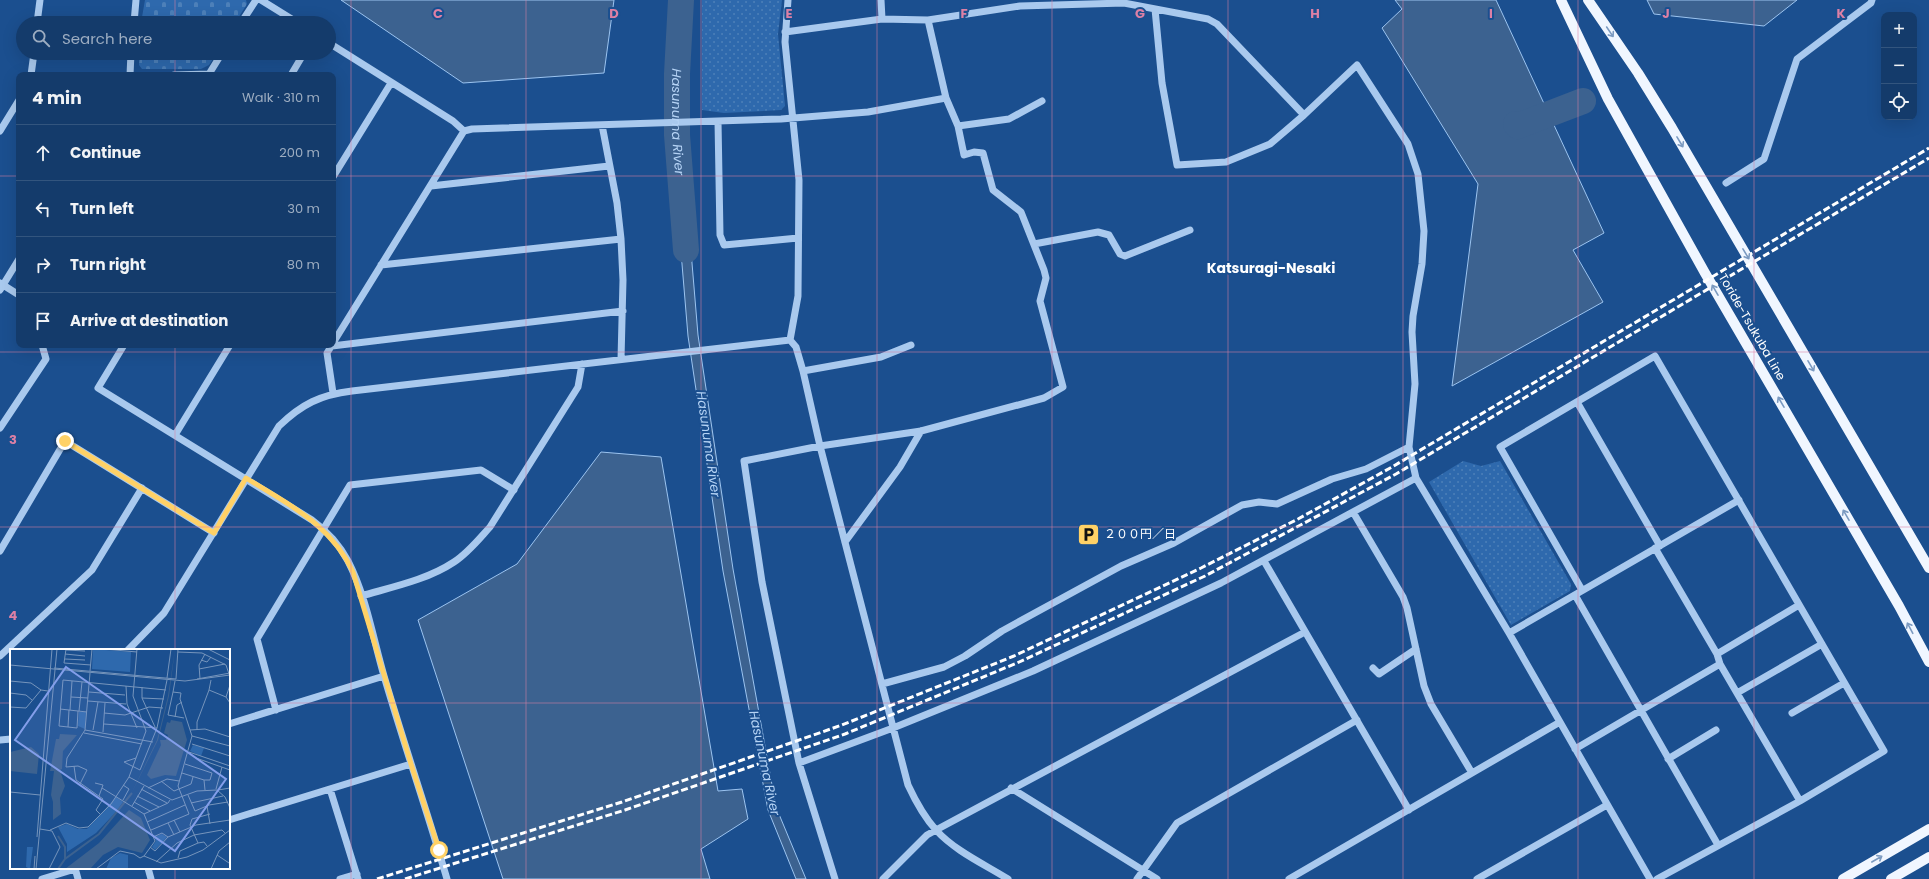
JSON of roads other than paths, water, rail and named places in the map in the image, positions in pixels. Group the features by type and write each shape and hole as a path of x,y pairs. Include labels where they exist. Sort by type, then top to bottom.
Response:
{"main road":[{"name":"Toride-Tsukuba Line","path":"1562,0 1608,99 1705,273 1899,606 1929,662"},
{"path":"1588,0 1638,73 1672,128 1929,568"},
{"path":"1843,879 1929,829"},
{"path":"1891,879 1929,857"}],"street":[{"path":"38,16 40,0"},
{"path":"135,16 136,0"},
{"path":"246,16 256,0"},
{"path":"261,0 287,16"},
{"path":"788,0 785,32 799,180 798,296 790,340"},
{"path":"881,0 882,19"},
{"path":"1726,183 1764,159 1798,59 1871,3 1872,0"},
{"path":"785,32 882,19 928,20 1020,6 1124,3 1155,8 1208,19 1217,24 1304,116"},
{"path":"1155,8 1162,84 1178,165 1226,162 1270,144 1304,116 1357,65 1408,144 1418,174 1424,231 1422,264 1413,316 1412,332 1415,384 1409,447 1416,478 1509,633 1650,879"},
{"path":"835,879 799,763 762,582 744,461 820,446 921,431 1044,398 1063,387 1040,301 1046,278 1034,244 1021,212 993,190 983,152 974,152 964,155 958,126 946,98 928,20"},
{"path":"336,47 453,121 464,131"},
{"path":"31,72 33,60"},
{"path":"130,72 131,60"},
{"path":"210,72 218,60"},
{"path":"293,72 300,60"},
{"path":"336,172 391,83"},
{"path":"336,338 464,131 472,129 793,118 868,112 946,98"},
{"path":"958,126 1009,119 1042,101"},
{"path":"0,131 16,105"},
{"path":"718,121 720,234 724,245 798,238"},
{"path":"602,125 617,204 621,239 624,280 621,359"},
{"path":"431,186 609,166"},
{"path":"1034,244 1098,232 1109,235 1120,254 1125,256 1190,230"},
{"path":"381,265 621,239"},
{"path":"16,264 1,286 16,294"},
{"path":"336,345 623,311"},
{"path":"129,649 164,613 279,426 294,412 313,400 333,393 790,340"},
{"path":"790,340 796,347 803,371 820,446 908,784 920,808 936,830 953,845 1008,879"},
{"path":"803,371 881,357 911,345"},
{"path":"0,428 46,359 43,348"},
{"path":"122,348 98,388 312,520 324,529 343,551 353,572 361,596 384,676 447,879"},
{"path":"175,435 228,348"},
{"path":"330,348 327,353 333,393"},
{"path":"1582,590 1500,447 1655,356 1884,751 1800,801 1657,879"},
{"path":"361,596 433,573 455,561 472,546 490,527 578,387 582,364"},
{"path":"1577,402 1658,547 1736,693 1800,801"},
{"path":"845,542 891,479 921,431"},
{"path":"0,551 65,441 214,533"},
{"path":"882,684 944,667 965,656 1002,631 1121,566 1174,543 1242,505 1259,502 1277,504 1332,479 1366,469 1409,447"},
{"path":"276,710 257,639 350,486 482,470 514,490"},
{"path":"799,763 893,728 1033,671 1222,583 1416,478"},
{"path":"0,656 92,570 142,488"},
{"path":"1509,633 1739,500"},
{"path":"1353,512 1403,597 1407,608 1424,686 1431,704 1472,773"},
{"path":"1264,561 1409,810"},
{"path":"1574,595 1718,845"},
{"path":"1716,654 1799,605"},
{"path":"883,879 927,835 1011,788 1305,632"},
{"path":"1736,693 1822,644"},
{"path":"1373,668 1379,674 1416,649"},
{"path":"1575,749 1720,664"},
{"path":"230,724 384,676"},
{"path":"1792,713 1844,683"},
{"path":"1137,879 1177,822 1356,720"},
{"path":"1289,879 1560,722"},
{"path":"1668,759 1716,730"},
{"path":"0,740 10,739"},
{"path":"230,820 411,764"},
{"path":"1011,788 1157,879"},
{"path":"330,789 358,876 340,879"},
{"path":"1477,879 1608,805"},
{"path":"42,879 72,869"},
{"path":"75,869 78,879"},
{"path":"148,869 151,879"}],"water":[{"path":"341,0 614,0 604,73 463,83"},
{"path":"1395,0 1496,0 1604,233 1573,250 1603,302 1452,386 1478,184 1382,28 1402,9"},
{"path":"1647,0 1797,0 1764,26 1654,14"},
{"path":"688,215 698,335 733,569 776,807 806,879 796,879 768,810 723,571 688,336 678,216"},
{"path":"601,452 661,457 718,791 742,789 748,819 701,849 710,879 503,879 418,620 517,564"}],"waterway":[{"name":"Hasunuma River","path":"681,0 677,74 677,135 686,250"},
{"path":"1516,124 1518,126 1583,101"}],"railway":[{"path":"377,879 622,802 842,725 1014,656 1201,568 1298,519 1392,467 1929,148"},
{"path":"405,879 625,810 845,734 1017,663 1205,576 1396,474 1929,158"}],"place":[{"name":"２００円／日","path":"1088,534"}],"district":[{"name":"Katsuragi-Nesaki","path":"1271,268"}]}
